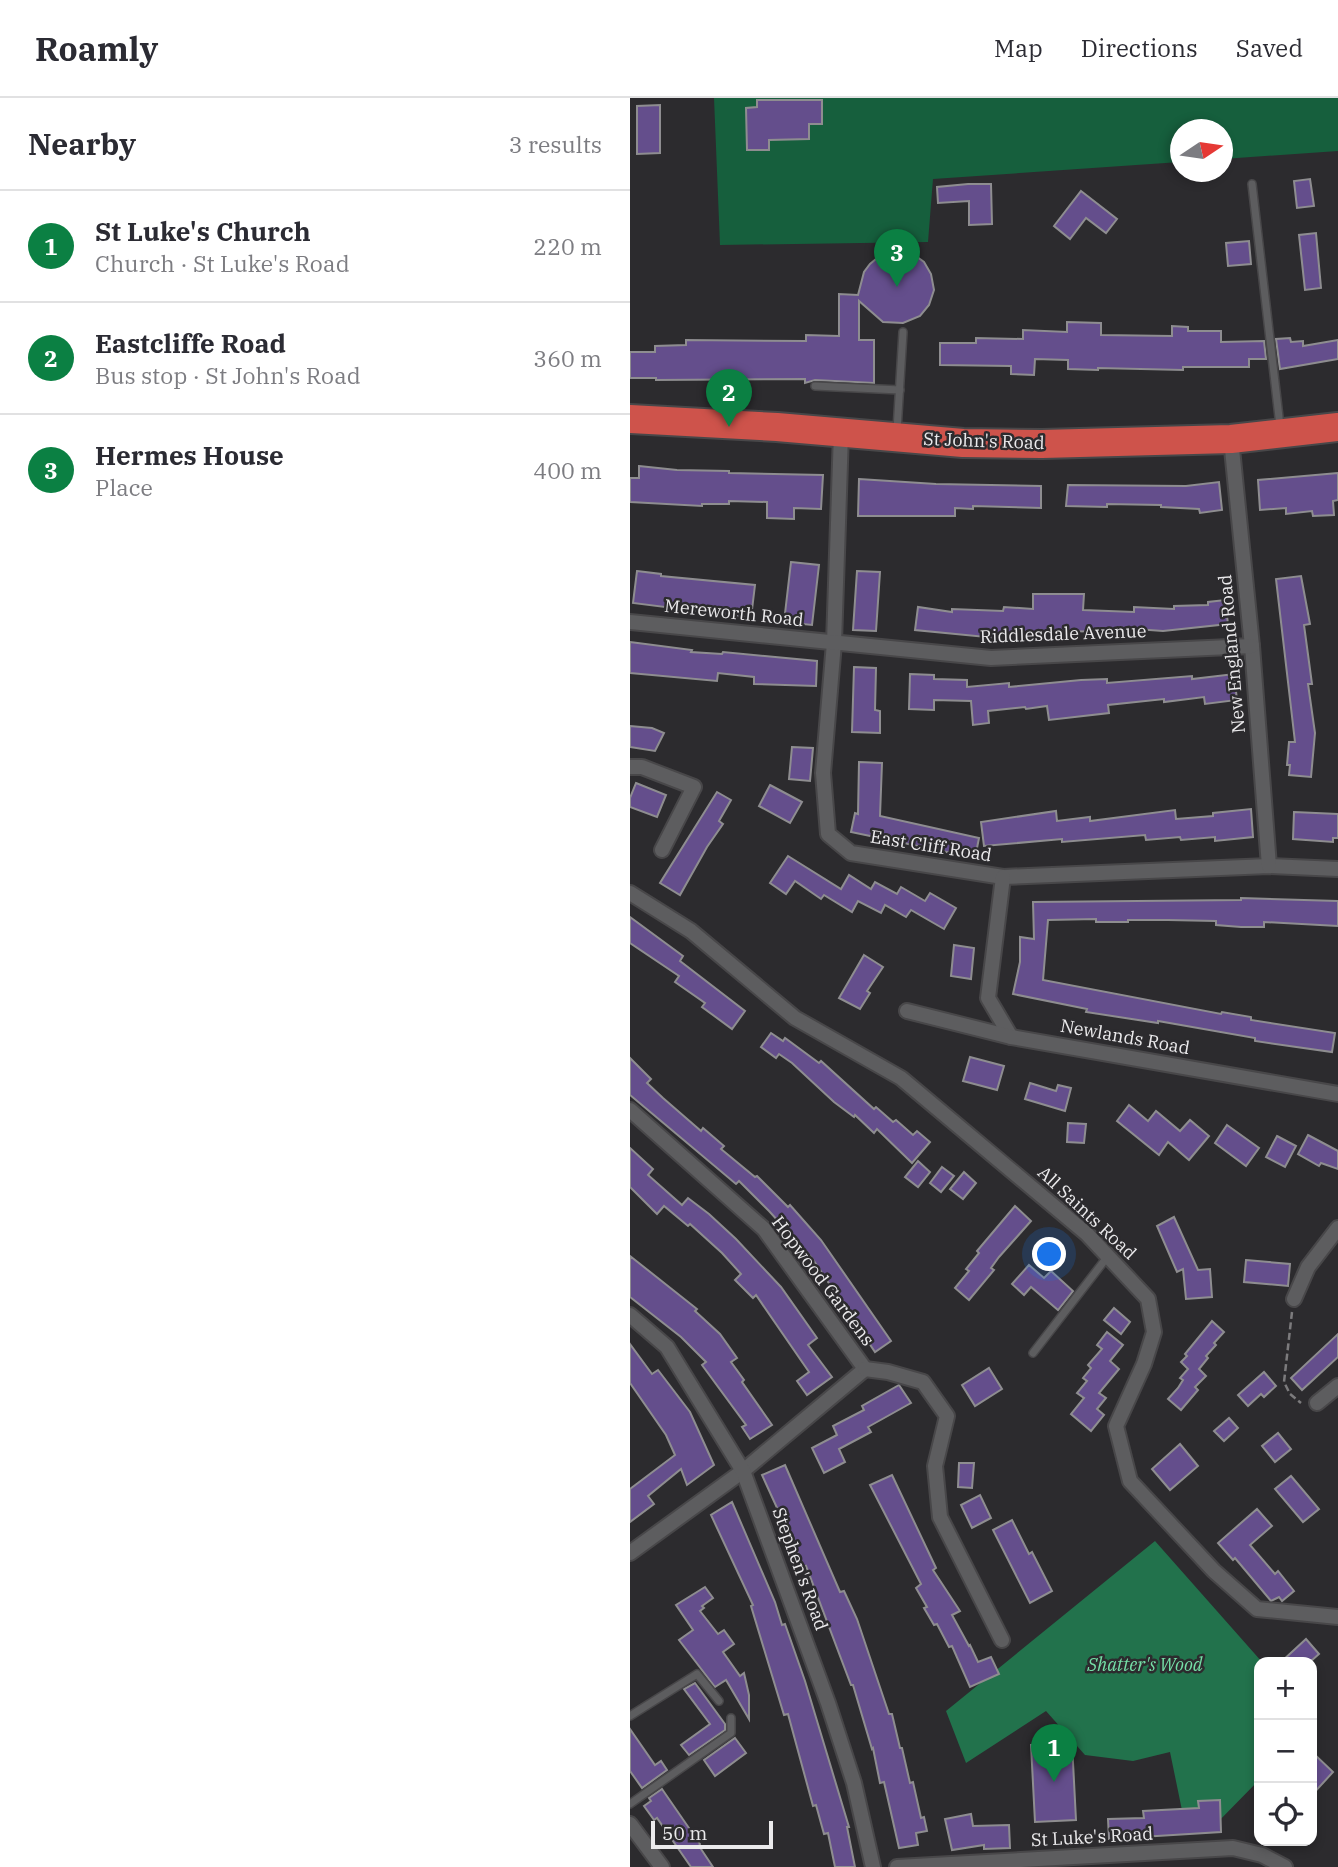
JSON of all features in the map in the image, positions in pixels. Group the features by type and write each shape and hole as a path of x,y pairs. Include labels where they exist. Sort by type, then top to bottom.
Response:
{"highway":[{"name":"St John's Road","path":"630,419 963,443 1042,444 1231,439 1338,427"}],"street":[{"name":"East Cliff Road","path":"841,433 834,643 823,773 828,834 851,853 1003,877 1269,866 1338,869"},
{"name":"New England Road","path":"1231,439 1252,646 1269,866"},
{"name":"Mereworth Road","path":"630,622 834,643"},
{"name":"Riddlesdale Avenue","path":"834,643 991,658 1252,646"},
{"path":"630,767 642,767 694,787 662,850"},
{"path":"1003,877 988,998 1011,1037"},
{"name":"All Saints Road","path":"630,893 691,931 795,1018 901,1078 1087,1234 1148,1299 1154,1332 1144,1364 1116,1426 1130,1481 1214,1571 1257,1609 1338,1616"},
{"name":"Newlands Road","path":"907,1011 1011,1037 1338,1094"},
{"name":"Hopwood Gardens","path":"630,1111 764,1230 865,1369 743,1471 630,1553"},
{"path":"1294,1299 1308,1267 1338,1228"},
{"name":"Stephen's Road","path":"630,1315 667,1347 743,1471 828,1703 854,1783 873,1867"},
{"path":"865,1369 888,1371 923,1382 947,1416 935,1466 940,1517 1002,1640"},
{"path":"1317,1403 1338,1386"},
{"path":"630,1824 662,1867"},
{"name":"St Luke's Road","path":"897,1867 1233,1849 1262,1855 1285,1867"}],"lane":[{"path":"1252,184 1281,434"},
{"path":"896,437 903,332"},
{"path":"815,386 900,390"},
{"path":"1033,1353 1108,1256"},
{"path":"630,1716 697,1674 719,1701"},
{"path":"630,1804 731,1733 731,1718"}],"path":[{"path":"1294,1299 1283,1382 1290,1394 1304,1406 1317,1403"}],"green space":[{"path":"714,98 1338,98 1338,151 1233,158 1233,119 1170,119 1170,163 933,179 928,242 720,245"},
{"name":"Shatter's Wood","path":"1155,1541 1258,1657 1254,1657 1254,1785 1214,1826 1184,1820 1170,1752 1133,1761 1085,1755 1046,1711 966,1763 946,1711"}],"building":[{"path":"757,100 822,100 822,124 809,124 809,139 769,140 769,150 747,150 746,108 757,107"},
{"path":"660,105 660,153 637,154 637,106"},
{"path":"1310,179 1314,206 1297,208 1294,181"},
{"path":"991,184 992,224 969,225 969,201 938,203 937,187"},
{"path":"1081,191 1117,219 1106,233 1086,218 1070,239 1054,226"},
{"path":"1316,233 1321,288 1305,290 1299,235"},
{"path":"1249,241 1251,264 1228,266 1226,243"},
{"path":"898,251 913,254 924,262 931,274 934,290 929,305 920,316 903,323 883,322 859,301 859,340 874,340 874,383 815,380 805,383 805,379 630,378 630,352 655,352 655,346 686,345 686,340 806,341 806,335 839,336 839,294 858,295 864,272 870,264 882,254"},
{"path":"1067,322 1101,323 1101,335 1172,336 1172,326 1188,327 1188,331 1221,331 1221,342 1264,341 1266,359 1249,359 1249,367 1098,370 1068,369 1068,360 1035,359 1034,375 1011,374 1011,366 940,365 940,343 976,343 976,338 1023,339 1023,330 1067,332"},
{"path":"1290,338 1291,342 1303,341 1303,346 1338,340 1338,359 1280,369 1276,339"},
{"path":"639,466 729,473 823,475 821,509 794,508 794,519 767,518 767,502 729,501 729,504 702,506 630,502 630,478 639,478"},
{"path":"1338,473 1338,500 1333,501 1334,515 1313,516 1312,511 1286,514 1286,508 1260,510 1258,480"},
{"path":"859,479 1041,486 1041,508 973,506 973,509 955,508 955,516 858,516"},
{"path":"1219,482 1222,510 1200,513 1199,509 1161,505 1066,506 1068,485 1186,486"},
{"path":"791,562 819,565 812,625 784,622"},
{"path":"637,571 661,576 755,585 751,618 633,603"},
{"path":"857,571 880,572 876,631 853,630"},
{"path":"1301,576 1310,624 1304,625 1315,733 1311,777 1289,775 1290,765 1287,765 1289,742 1295,742 1276,579"},
{"path":"1033,594 1084,594 1083,610 1134,612 1134,607 1174,609 1174,606 1208,605 1208,602 1225,600 1228,624 1163,631 1122,628 1122,632 1055,631 1055,636 996,638 915,630 918,607 952,612 952,609 1003,611 1004,607 1033,609"},
{"path":"630,642 692,650 691,652 723,652 817,661 816,686 754,684 754,677 718,673 717,681 630,673"},
{"path":"854,667 876,668 875,710 880,711 880,733 852,732"},
{"path":"910,674 934,675 934,679 967,680 967,687 1009,683 1009,687 1081,680 1107,679 1107,683 1234,674 1237,700 1205,704 1204,697 1164,702 1164,699 1108,705 1109,713 1049,720 1047,706 1025,707 988,711 989,723 973,725 971,701 934,700 934,710 909,709"},
{"path":"630,726 652,728 664,733 655,751 630,747"},
{"path":"792,747 813,748 810,781 789,779"},
{"path":"859,762 882,763 880,816 979,838 975,858 851,832 855,813 858,814"},
{"path":"636,783 666,795 657,817 630,807 630,798"},
{"path":"770,785 802,802 790,823 759,806"},
{"path":"717,792 731,800 719,821 723,824 680,895 660,883"},
{"path":"1251,809 1253,837 1215,841 1215,837 1146,840 1145,835 984,846 981,822 1056,811 1057,821 1090,817 1090,821 1175,810 1176,819"},
{"path":"1294,812 1338,814 1338,838 1333,838 1333,842 1293,839"},
{"path":"788,856 841,889 849,875 871,889 875,882 897,894 901,887 925,901 930,893 956,908 944,929 911,910 906,917 885,905 881,913 858,901 852,912 824,895 821,899 795,881 786,894 770,883"},
{"path":"1241,898 1338,901 1338,926 1264,922 1264,927 1241,927 1216,925 1216,921 1048,920 1043,980 1221,1014 1251,1017 1251,1020 1335,1033 1332,1052 1255,1041 1255,1038 1158,1021 1086,1012 1087,1009 1013,994 1020,962 1020,937 1034,939 1033,902"},
{"path":"630,917 683,956 680,961 745,1011 732,1029 702,1007 705,1003 675,982 679,976 630,943"},
{"path":"954,945 974,948 971,979 951,976"},
{"path":"864,955 883,967 867,991 870,993 860,1009 839,998"},
{"path":"771,1033 783,1041 785,1038 819,1063 821,1061 874,1109 876,1107 893,1122 896,1120 913,1135 917,1131 930,1142 912,1163 877,1129 874,1133 855,1115 854,1117 834,1102 792,1063 779,1054 776,1058 761,1047"},
{"path":"970,1057 1004,1066 997,1090 963,1081"},
{"path":"630,1058 651,1079 647,1083 663,1098 701,1131 703,1128 724,1146 721,1149 757,1176 788,1207 790,1205 821,1240 891,1341 875,1352 812,1258 769,1211 739,1181 736,1184 630,1095"},
{"path":"1030,1083 1056,1091 1058,1085 1071,1088 1065,1111 1025,1099"},
{"path":"1129,1105 1148,1121 1156,1111 1180,1131 1190,1120 1209,1136 1189,1160 1168,1142 1159,1155 1117,1121"},
{"path":"1068,1123 1086,1124 1084,1143 1067,1142"},
{"path":"1227,1125 1259,1148 1246,1166 1215,1143"},
{"path":"1308,1135 1338,1151 1338,1169 1321,1163 1319,1166 1298,1154"},
{"path":"1277,1136 1296,1146 1285,1167 1266,1157"},
{"path":"630,1148 653,1169 648,1175 682,1205 688,1198 709,1214 781,1287 817,1338 808,1345 832,1377 807,1395 797,1381 809,1372 756,1295 753,1298 735,1280 741,1274 690,1224 688,1226 664,1206 657,1214 630,1187"},
{"path":"918,1161 930,1172 918,1187 905,1177"},
{"path":"942,1167 954,1176 941,1192 930,1183"},
{"path":"964,1172 976,1183 963,1199 950,1189"},
{"path":"1015,1206 1031,1221 999,1257 991,1268 994,1270 969,1300 955,1288 969,1271 966,1269 979,1253 977,1251"},
{"path":"1174,1217 1198,1270 1210,1269 1212,1297 1186,1299 1183,1269 1177,1272 1157,1226"},
{"path":"630,1256 697,1309 695,1311 720,1334 737,1358 731,1362 744,1380 742,1382 772,1425 750,1439 742,1427 746,1425 702,1365 706,1362 681,1337 630,1297"},
{"path":"1246,1260 1290,1264 1288,1286 1244,1282"},
{"path":"1029,1265 1044,1278 1051,1271 1073,1291 1058,1310 1031,1287 1024,1295 1012,1284"},
{"path":"1114,1308 1130,1322 1121,1334 1104,1320"},
{"path":"1212,1321 1224,1332 1214,1343 1216,1345 1199,1369 1206,1376 1195,1387 1198,1390 1181,1410 1168,1399 1178,1388 1183,1380 1180,1378 1188,1369 1181,1362 1187,1356 1185,1354"},
{"path":"1107,1332 1123,1345 1110,1361 1119,1369 1099,1393 1106,1398 1097,1409 1104,1415 1091,1431 1071,1414 1084,1398 1077,1393 1087,1381 1083,1378 1091,1368 1088,1365 1102,1349 1097,1345"},
{"path":"1338,1334 1338,1357 1302,1390 1291,1378"},
{"path":"630,1344 652,1374 658,1370 690,1412 714,1465 687,1485 681,1469 648,1496 654,1504 630,1522 630,1489 675,1455 666,1435 630,1383"},
{"path":"989,1368 1002,1389 975,1406 962,1385"},
{"path":"1264,1372 1276,1386 1264,1397 1261,1394 1248,1406 1238,1395"},
{"path":"899,1385 911,1403 868,1427 871,1432 839,1449 845,1462 824,1473 812,1448 837,1435 833,1426 864,1410 862,1406"},
{"path":"1229,1418 1238,1428 1224,1441 1214,1431"},
{"path":"1278,1433 1291,1449 1275,1462 1262,1446"},
{"path":"1180,1444 1198,1466 1170,1490 1152,1469"},
{"path":"959,1463 974,1463 972,1488 958,1487"},
{"path":"785,1465 840,1592 844,1591 857,1619 889,1714 892,1714 910,1783 913,1782 921,1818 924,1817 927,1831 916,1833 918,1845 899,1848 884,1782 880,1783 873,1748 853,1685 806,1566 804,1567 762,1475"},
{"path":"892,1475 936,1568 933,1570 960,1611 952,1615 978,1662 991,1657 999,1674 970,1687 952,1646 949,1647 937,1624 934,1625 924,1608 927,1607 916,1588 921,1584 870,1485"},
{"path":"1291,1476 1319,1509 1303,1522 1275,1489"},
{"path":"980,1495 991,1518 972,1528 961,1505"},
{"path":"732,1502 775,1602 782,1625 785,1624 805,1681 849,1827 855,1867 835,1867 828,1833 824,1834 816,1805 813,1806 788,1714 784,1715 751,1606 753,1605 711,1515"},
{"path":"1257,1509 1272,1526 1250,1545 1275,1574 1278,1571 1294,1591 1282,1601 1279,1597 1271,1601 1235,1558 1233,1560 1218,1543"},
{"path":"1012,1520 1052,1591 1030,1603 993,1530"},
{"path":"705,1587 713,1598 702,1606 704,1608 700,1611 718,1634 724,1630 734,1644 723,1652 740,1676 744,1673 749,1695 749,1719 726,1680 715,1687 679,1640 693,1630 676,1605"},
{"path":"1306,1639 1319,1654 1316,1657 1286,1657"},
{"path":"695,1683 725,1724 725,1730 689,1755 681,1745 710,1724 684,1689"},
{"path":"630,1729 655,1765 661,1761 667,1770 642,1788 630,1771"},
{"path":"735,1738 746,1753 715,1776 704,1760"},
{"path":"1072,1743 1076,1820 1035,1822 1031,1745"},
{"path":"1317,1757 1333,1772 1317,1790"},
{"path":"662,1789 713,1867 691,1867 657,1818 654,1820 644,1806 651,1801 649,1798"},
{"path":"1220,1800 1221,1832 1109,1839 1108,1819 1144,1818 1143,1811 1199,1808 1198,1801"},
{"path":"971,1814 973,1826 1009,1825 1010,1848 984,1849 984,1845 952,1850 945,1819"}],"place":[{"name":"Hermes House","path":"897,287"},
{"name":"Eastcliffe Road","path":"729,427"},
{"name":"St Luke's Church","path":"1054,1782"}]}
